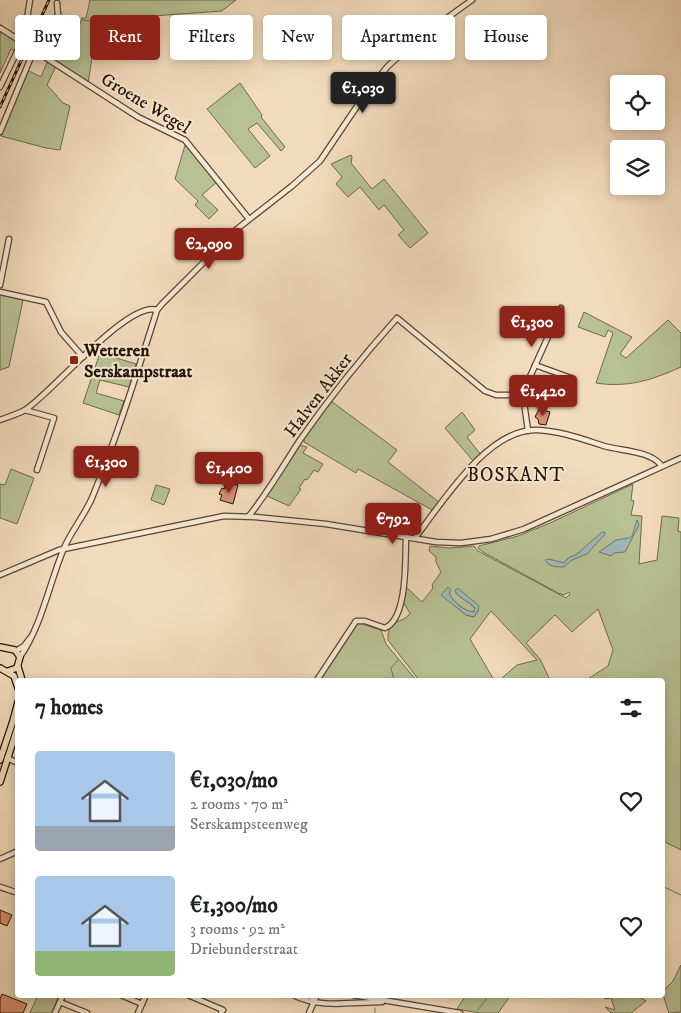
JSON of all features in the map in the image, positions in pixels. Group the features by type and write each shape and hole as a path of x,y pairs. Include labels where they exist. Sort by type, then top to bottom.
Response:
{"main road":[{"path":"2,649 16,651 20,657 18,667 21,678"},
{"path":"8,671 18,667"},
{"path":"0,668 8,671 15,679"},
{"path":"0,760 3,744 15,710"},
{"path":"0,782 15,735"}],"street":[{"path":"27,15 30,0"},
{"path":"20,657 27,649 64,549 90,503 107,460 157,310 178,286 249,219 298,181 320,160 366,93 388,66 422,36 472,0"},
{"path":"57,3 57,15"},
{"path":"0,28 15,38"},
{"path":"0,87 15,56"},
{"path":"0,132 30,60"},
{"name":"Groene Wegel","path":"50,60 138,117 185,140 249,219"},
{"path":"0,285 9,239"},
{"path":"0,292 46,302 60,332 83,357"},
{"path":"528,431 523,395 561,308"},
{"path":"0,420 25,410 114,328 149,309 157,310"},
{"name":"Halven Akker","path":"249,516 265,496 299,442 337,390 397,318 485,391 496,395 523,395"},
{"path":"535,364 571,378"},
{"path":"25,410 54,418 37,470"},
{"path":"415,538 474,465 506,438 528,431 565,434 655,458 661,465"},
{"path":"0,575 64,549 224,516 249,516 326,524 436,542 461,543 509,535 567,511 661,465 681,458"},
{"path":"318,678 356,622 365,621 385,628 392,622 403,594 406,537"},
{"path":"16,651 24,646 32,635"},
{"path":"7,758 15,762"},
{"path":"0,859 15,852"},
{"path":"0,887 15,892"},
{"path":"56,1013 62,998"},
{"path":"128,998 142,1004"},
{"path":"138,1013 145,998"},
{"path":"194,998 222,1012"},
{"path":"301,998 313,1002 398,1003"},
{"path":"312,998 313,1002"},
{"path":"309,1013 315,998"},
{"path":"370,998 460,1013"},
{"path":"60,1002 87,1013"}],"green space":[{"path":"90,0 236,0 222,11 160,16 90,15 90,60 92,60 88,83 56,63 58,60 80,60 80,24 82,18 86,18"},
{"path":"0,30 15,41 15,51 11,49 0,73"},
{"path":"48,60 56,66 47,85 63,103 70,106 60,150 1,136 27,70 41,77"},
{"path":"240,83 262,115 261,117 285,147 281,151 257,123 248,129 270,156 255,168 207,109"},
{"path":"186,142 218,181 202,195 218,210 209,219 195,205 198,201 175,179"},
{"path":"351,155 351,163 372,189 384,179 428,233 410,248 398,235 404,230 384,205 379,210 360,187 348,197 336,184 342,177 331,164"},
{"path":"0,295 23,300 9,367 0,370"},
{"path":"584,312 632,337 620,354 626,358 668,320 681,333 681,367 640,382 629,384 596,383 613,333 608,330 605,337 578,327"},
{"path":"100,353 136,364 129,387 100,380 96,393 124,401 119,415 83,403"},
{"path":"331,401 397,450 388,462 440,503 434,511 358,469 356,473 304,442 304,438"},
{"path":"462,412 475,430 467,437 481,455 474,462 445,428"},
{"path":"299,445 307,447 303,453 323,464 318,472 314,470 307,480 305,479 299,488 301,489 289,506 267,496"},
{"path":"11,469 34,478 17,524 0,518 0,484 5,485"},
{"path":"633,484 631,500 634,501 631,515 642,516 639,564 657,560 662,516 679,518 678,531 681,532 681,850 665,842 665,678 589,678 608,666 613,650 598,609 572,632 555,615 526,643 540,659 549,678 502,678 517,665 537,660 491,611 470,639 493,678 417,678 388,640 390,628 410,613 403,602 406,587 422,602 433,588 432,585 441,572 436,562 436,557 429,551 430,546 449,548 474,546 478,551 566,598 570,594 569,592 564,595 558,593 478,548 479,546 518,536","holes":["456,589 475,608 456,593","450,591 449,596 457,604 470,612 474,612 475,608 478,611 474,617 466,615 442,595"]},
{"path":"156,485 170,489 164,505 151,500"},
{"path":"359,623 381,630 386,644 414,678 320,678"},
{"path":"681,965 681,1012 669,1013 664,998 665,989 673,981"},
{"path":"37,998 58,998 52,1013 30,1013"},
{"path":"464,998 509,998 498,1013 480,1013 457,1009"},
{"path":"611,998 640,998 646,1001 631,1013 611,1013 605,1007 615,1010"}],"water":[{"path":"637,520 639,525 625,552 614,553 611,556 599,552 616,540 632,536"},
{"path":"602,532 605,532 605,534 587,554 572,560 564,567 556,567 545,560 549,559 564,563"},
{"path":"448,587 451,590 449,593 456,603 463,608 474,612 475,608 459,596 455,591 456,589 459,589 479,606 474,617 466,615 441,595"}],"building":[{"path":"539,409 550,412 546,425 539,424 538,419 535,417"},
{"path":"231,483 238,485 233,504 220,500 222,495 219,494 225,486 230,488"},
{"path":"0,910 12,915 7,926 0,923"},
{"path":"2,994 27,1004 23,1013 0,1013"}],"waterway":[{"path":"82,20 90,21"},
{"path":"394,678 391,668 398,660"},
{"path":"665,887 681,895"},
{"path":"478,1010 487,998"},
{"path":"375,1008 375,1013"}],"railway":[{"path":"0,107 49,0"}],"place":[{"name":"Wetteren Serskampstraat","path":"74,360"}],"district":[{"name":"BOSKANT","path":"516,474"}]}
